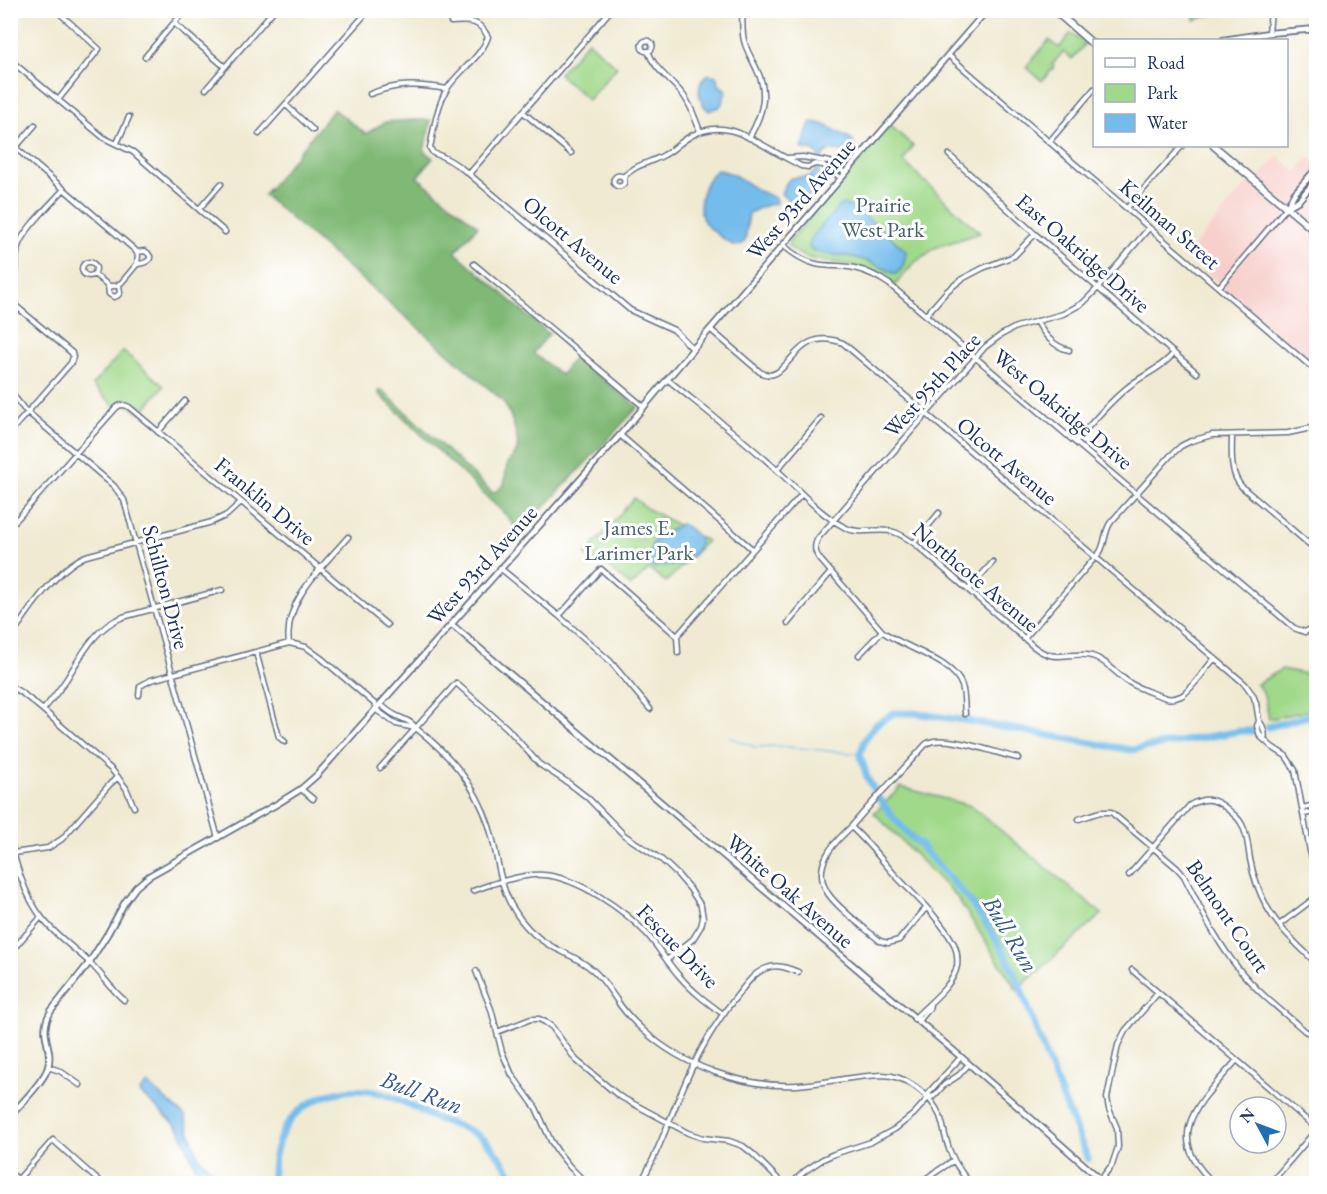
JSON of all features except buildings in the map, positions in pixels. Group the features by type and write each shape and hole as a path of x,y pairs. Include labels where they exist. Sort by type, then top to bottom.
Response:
{"highway":[{"path":"1054,10 1093,43"},
{"path":"1215,147 1317,232"}],"street":[{"path":"56,10 99,49 58,100"},
{"path":"145,57 185,10"},
{"path":"206,89 274,10"},
{"path":"259,134 369,10"},
{"path":"469,174 611,10"},
{"path":"742,10 742,35 761,81 764,99 760,118 749,138"},
{"name":"West 93rd Avenue","path":"48,1067 46,1020 90,963 136,887 149,876 301,789 317,775 620,435 987,10"},
{"path":"1269,33 1271,10"},
{"path":"370,94 399,85 426,85 447,89 484,48 488,37 484,28 478,24 451,22"},
{"path":"174,23 225,67"},
{"path":"1230,39 1317,29"},
{"path":"648,51 660,72 684,95 694,113 700,131"},
{"name":"Keilman Street","path":"948,55 1317,371"},
{"path":"10,60 104,138 133,152 225,232"},
{"name":"Olcott Avenue","path":"447,89 438,111 430,148 433,153 455,163 469,174 630,310 674,330 693,349"},
{"path":"1049,142 1093,91"},
{"path":"286,105 313,130"},
{"path":"523,112 571,153"},
{"path":"117,143 129,117"},
{"path":"10,154 35,125"},
{"path":"622,177 639,165 667,154 700,131 720,129 736,131 798,165 806,167 820,163 833,164 845,173"},
{"path":"10,143 136,252 139,258 137,264 119,284 114,286 108,285 94,274"},
{"path":"1127,208 1181,147"},
{"name":"East Oakridge Drive","path":"949,155 1035,234 1197,373"},
{"path":"786,158 806,157 827,167 841,178"},
{"path":"806,157 804,162 806,167"},
{"path":"1219,287 1317,169"},
{"path":"1287,207 1299,200 1317,180"},
{"path":"199,209 220,184"},
{"path":"10,285 17,272 17,250 21,239 64,189"},
{"name":"West 95th Place","path":"831,573 818,556 816,542 819,537 976,357 991,342 1016,327 1060,315 1086,301 1149,228"},
{"path":"926,315 947,291 962,279 1014,256 1035,234"},
{"name":"West Oakridge Drive","path":"783,245 809,262 854,268 895,288 1294,628 1305,632 1317,626"},
{"path":"136,252 145,251 150,257 146,263 137,264"},
{"path":"474,264 644,406"},
{"path":"108,285 109,294 114,297 120,293 119,284"},
{"path":"10,301 72,353 73,357 71,363 10,432"},
{"path":"1037,321 1047,337 1059,347 1069,350"},
{"name":"Olcott Avenue","path":"710,329 760,372 770,376 780,370 804,345 819,339 835,340 850,349 1215,659 1250,691 1256,702 1260,736 1286,756 1293,766 1311,855 1317,871"},
{"path":"1076,442 1119,394 1167,361 1174,353"},
{"name":"Northcote Avenue","path":"667,379 777,470 834,521 847,529 892,531 914,543 1036,649 1058,657 1084,655 1098,658 1134,685 1168,699 1183,695 1215,659"},
{"name":"Schillton Drive","path":"10,389 28,412 112,483 126,503 218,838"},
{"path":"158,432 185,401"},
{"name":"Franklin Drive","path":"76,453 116,408 121,405 129,407 387,625"},
{"path":"777,470 821,418"},
{"path":"1024,639 1095,557 1103,546 1107,528 1136,493 1181,446 1207,436 1293,433 1315,426 1317,436"},
{"path":"620,435 752,549"},
{"path":"1232,435 1233,470 1237,481 1317,550"},
{"path":"10,527 76,453"},
{"path":"678,653 677,636 802,494"},
{"path":"10,639 28,611 71,564 86,556 216,520 230,513 241,502"},
{"path":"914,543 939,513"},
{"path":"289,643 287,632 296,601 348,537"},
{"path":"968,590 993,562"},
{"path":"500,568 610,661 650,709"},
{"path":"559,616 601,569 677,636"},
{"path":"788,623 831,573 882,631 942,663 954,672 962,686 965,714"},
{"path":"43,711 65,682 80,655 104,627 119,618 222,590"},
{"name":"White Oak Avenue","path":"451,624 961,1057 1099,1181 1106,1184"},
{"path":"858,655 882,631"},
{"path":"139,695 140,686 150,680 289,643 306,647 377,706 410,722 448,756 476,795 486,816 506,893 523,924 535,936 589,967 603,980 620,1005 642,1030 695,1063 734,1078 777,1085 798,1085 879,1075 890,1075 903,1079 936,1107 954,1160 971,1184"},
{"path":"256,652 279,737 285,742"},
{"path":"380,768 456,683 499,721 538,764 577,789 624,835 656,856 690,888 702,909 703,918 700,929 696,937 667,960"},
{"path":"10,686 22,693 100,759 126,788 134,807"},
{"path":"926,908 899,940 886,943 877,938 831,898 826,890 823,880 823,864 829,851 931,741 951,741 1018,758"},
{"path":"13,853 48,848 62,839 118,777"},
{"path":"301,789 314,800"},
{"path":"1129,874 1190,805 1203,800 1213,800 1221,804 1242,824 1248,842 1253,873 1267,907 1279,925 1317,963"},
{"path":"1302,808 1317,805"},
{"name":"Belmont Court","path":"1079,819 1100,812 1111,812 1177,868 1184,876 1220,942 1237,967 1259,991 1305,1031 1313,1035 1317,1034"},
{"path":"1303,814 1317,812"},
{"path":"851,827 926,908 953,943 957,957 955,973 930,1004 929,1009 916,1020"},
{"path":"10,835 20,874 41,917 90,963 104,977 114,992 124,1000"},
{"path":"10,875 20,874"},
{"name":"Fescue Drive","path":"473,891 503,882 542,875 559,878 581,887 603,898 630,919 651,939 680,978 723,1014"},
{"path":"1279,925 1317,897"},
{"path":"10,952 41,917"},
{"path":"640,1184 655,1156 695,1063 723,1014 749,981 762,970 780,966 798,972"},
{"path":"1132,969 1317,1129 1270,1184"},
{"path":"476,971 491,1009 502,1052 512,1075 536,1108 551,1141 570,1167 587,1184"},
{"path":"1099,1181 1112,1165 1118,1147 1117,1128 1107,1098 1118,1045 1127,1029 1158,993"},
{"path":"497,1032 531,1019 539,1019 552,1027 576,1060 613,1091 694,1135 729,1141 743,1146 783,1184"},
{"path":"928,1098 929,1092 961,1057"},
{"path":"1215,1184 1200,1170 1192,1156 1188,1137 1190,1120 1198,1104 1237,1060"},
{"path":"791,1184 822,1159 872,1142 890,1132 909,1118 928,1098 934,1096 944,1085 959,1075 969,1064"},
{"path":"10,1116 44,1076 48,1067 60,1071 80,1085"},
{"path":"16,1182 53,1140 102,1184"},
{"path":"918,1184 954,1160"},
{"path":"10,1173 16,1182"},
{"path":"10,1179 16,1182"},
{"path":"93,1184 97,1179"}],"shaded area":[{"path":"1278,156 1296,172 1309,157 1316,163 1316,367 1186,255 1248,183 1252,186"}],"green space":[{"path":"1194,10 1224,10 1224,11 1195,20"},
{"path":"1071,33 1085,44 1072,59 1063,52 1042,81 1026,67 1049,40 1059,48"},
{"path":"588,41 617,67 588,100 559,74"},
{"path":"334,109 366,134 385,122 431,120 424,151 433,158 417,177 478,226 455,252 549,334 533,353 561,375 574,357 638,407 516,537 515,527 508,517 379,394 379,391 382,390 493,493 504,484 508,464 518,445 513,424 502,400 264,195"},
{"name":"Prairie West Park","path":"890,125 913,146 903,161 980,233 937,247 914,263 895,285 866,269 812,259 795,252 788,246 789,241"},
{"path":"123,351 164,386 140,414 125,402 115,406 92,385"},
{"name":"James E. Larimer Park","path":"634,498 646,508 707,541 666,582 649,569 631,586 605,565 585,555"},
{"path":"1282,669 1306,674 1316,673 1316,709 1269,719 1264,695 1257,684"},
{"path":"901,787 971,806 1102,914 1017,990 956,896 874,813"}],"water":[{"path":"709,74 716,76 720,86 726,92 721,105 709,111 702,103 699,92 701,82"},
{"path":"811,122 823,124 853,140 853,147 846,152 828,151 822,158 811,150 803,149"},
{"path":"817,169 820,169 818,184 798,209 781,194 788,180 810,177"},
{"path":"717,170 733,175 777,200 777,203 749,213 745,241 742,244 734,246 707,226 703,220 700,204 702,194 709,178"},
{"path":"843,204 866,217 906,251 905,261 899,272 896,274 854,257 821,253 809,248 811,238"},
{"path":"680,524 689,528 700,539 695,553 678,565 652,567 651,547 655,541"},
{"path":"148,1084 185,1116 200,1159 228,1183 211,1183 196,1168 178,1127 141,1094 140,1091"}],"waterway":[{"name":"Bull Run","path":"1088,1159 1013,969 993,933 975,908 920,844 893,817 876,794 867,777 860,754 865,740 875,725 894,713 914,713 963,720 1131,750 1241,731 1254,731"},
{"name":"Bull Run","path":"1268,727 1316,714"},
{"name":"Bull Run","path":"729,737 755,747 778,746 860,754"},
{"name":"Bull Run","path":"272,1184 278,1143 287,1125 296,1114 319,1098 361,1090 392,1097 436,1119 475,1133 492,1147 518,1184"}]}
